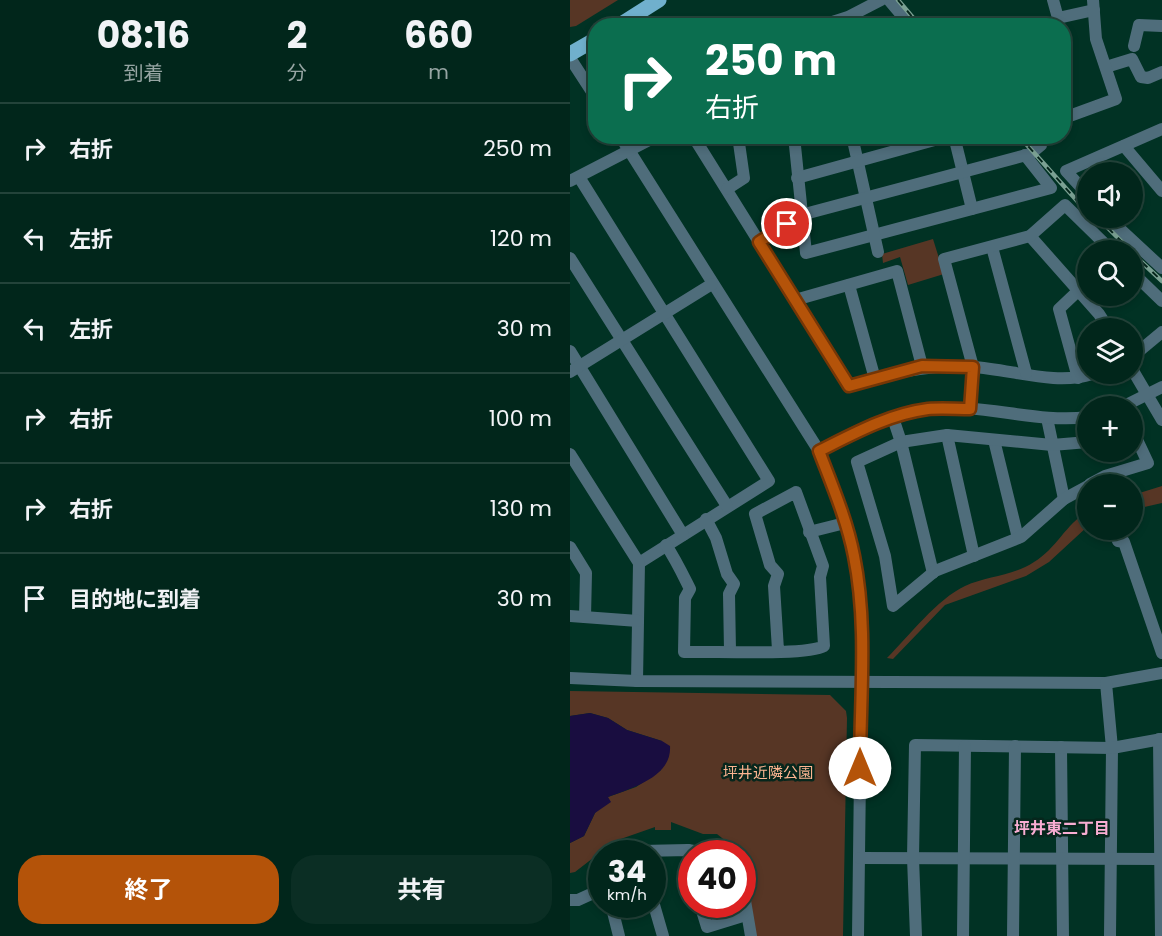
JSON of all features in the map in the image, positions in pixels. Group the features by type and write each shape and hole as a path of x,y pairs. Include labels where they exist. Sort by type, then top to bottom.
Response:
{"main road":[{"path":"631,18 659,0"},
{"path":"570,56 588,44"}],"street":[{"path":"845,18 881,0"},
{"path":"889,0 904,18"},
{"path":"1053,0 1058,18 1094,5 1096,39 1116,99 1071,115"},
{"path":"1134,46 1138,26 1162,26"},
{"path":"570,56 588,85"},
{"path":"1106,67 1132,59 1141,77 1148,78 1162,72"},
{"path":"1087,162 1162,129"},
{"path":"625,144 819,451 845,524 854,555 862,615 858,936"},
{"path":"639,563 769,481 665,313 574,179 643,144"},
{"path":"698,144 849,386 922,366 973,367 1077,378"},
{"path":"727,189 744,178 739,144"},
{"path":"799,144 797,178 806,253 1051,188 1025,155"},
{"path":"854,144 878,252"},
{"path":"797,178 920,144"},
{"path":"956,144 972,209"},
{"path":"759,242 801,215 1025,155 1041,144"},
{"path":"1124,146 1162,191"},
{"path":"1077,166 1066,171 1077,183"},
{"path":"970,409 973,367 944,259 1030,236 1065,205 1101,240"},
{"path":"1119,228 1162,268"},
{"path":"1030,236 1077,288"},
{"path":"992,247 1026,373"},
{"path":"570,258 727,506"},
{"path":"795,300 897,271 922,366"},
{"path":"1143,283 1162,301"},
{"path":"575,369 712,284"},
{"path":"849,285 875,379"},
{"path":"1077,292 1059,309 1077,374"},
{"path":"1091,306 1100,318"},
{"path":"1143,348 1162,332"},
{"path":"570,351 575,369 683,535"},
{"path":"1141,384 1162,420"},
{"path":"1143,398 1162,387"},
{"path":"819,451 868,427 928,409 970,409 1047,418 1077,417"},
{"path":"893,418 933,573"},
{"path":"1047,418 1064,499"},
{"path":"947,435 975,556"},
{"path":"1077,443 1052,445 947,435 901,442 857,462 885,556 893,606 933,573 1018,538 1064,499 1077,492"},
{"path":"994,440 1018,538"},
{"path":"1112,474 1148,463 1143,452"},
{"path":"570,454 639,563 637,681"},
{"path":"666,545 680,566 684,583 680,591 685,598 684,652 778,651 817,650 824,646 820,577 813,568 817,553 796,492 755,514 770,565 768,576 774,586 778,651"},
{"path":"706,519 716,538 727,574 723,585 729,594 730,651"},
{"path":"809,532 845,524"},
{"path":"1126,540 1162,653"},
{"path":"570,547 586,573 585,617"},
{"path":"570,616 638,621"},
{"path":"570,678 637,681 1106,683 1162,673"},
{"path":"1106,683 1112,748 1110,936"},
{"path":"916,936 913,858 915,745 1112,748 1161,739 1161,936"},
{"path":"963,936 965,746"},
{"path":"1013,936 1016,746"},
{"path":"1061,747 1064,858 1063,936"},
{"path":"860,858 1161,859"},
{"path":"570,900 578,900 588,895"},
{"path":"614,918 619,936"},
{"path":"658,918 663,936"},
{"path":"704,918 707,927 737,918"},
{"path":"748,918 751,936"}],"green space":[{"path":"570,0 618,0 576,26 570,27"},
{"path":"933,239 944,274 908,285 900,257 883,263 882,254"},
{"path":"1162,486 1162,503 1143,507 1143,492"},
{"path":"1077,520 1077,536 1049,562 1026,576 945,605 893,659 887,658 934,609 955,592 973,583 1026,567 1042,557"},
{"name":"坪井近隣公園","path":"570,691 830,695 846,711 847,718 843,936 754,936 751,918 756,918 756,840 724,840 717,834 703,834 671,822 671,830 655,830 655,827 618,840 588,840 588,862 570,873 570,843 584,836 595,813 608,797 636,787 661,770 662,741 627,730 608,718 590,713 570,716"}],"shaded area":[{"path":"590,713 608,718 627,730 662,741 670,746 669,757 665,766 649,780 608,797 611,802 595,813 584,836 570,843 570,716"}],"railway":[{"path":"898,0 913,18"},
{"path":"1026,144 1077,201"},
{"path":"1108,228 1120,240"},
{"path":"1143,263 1162,281"}],"district":[{"name":"坪井東二丁目","path":"1062,828"}],"route":[{"path":"787,224 759,242 849,386 922,366 973,367 970,409 928,409 893,418 868,427 819,451 842,512 854,555 862,615 860,768"}]}
